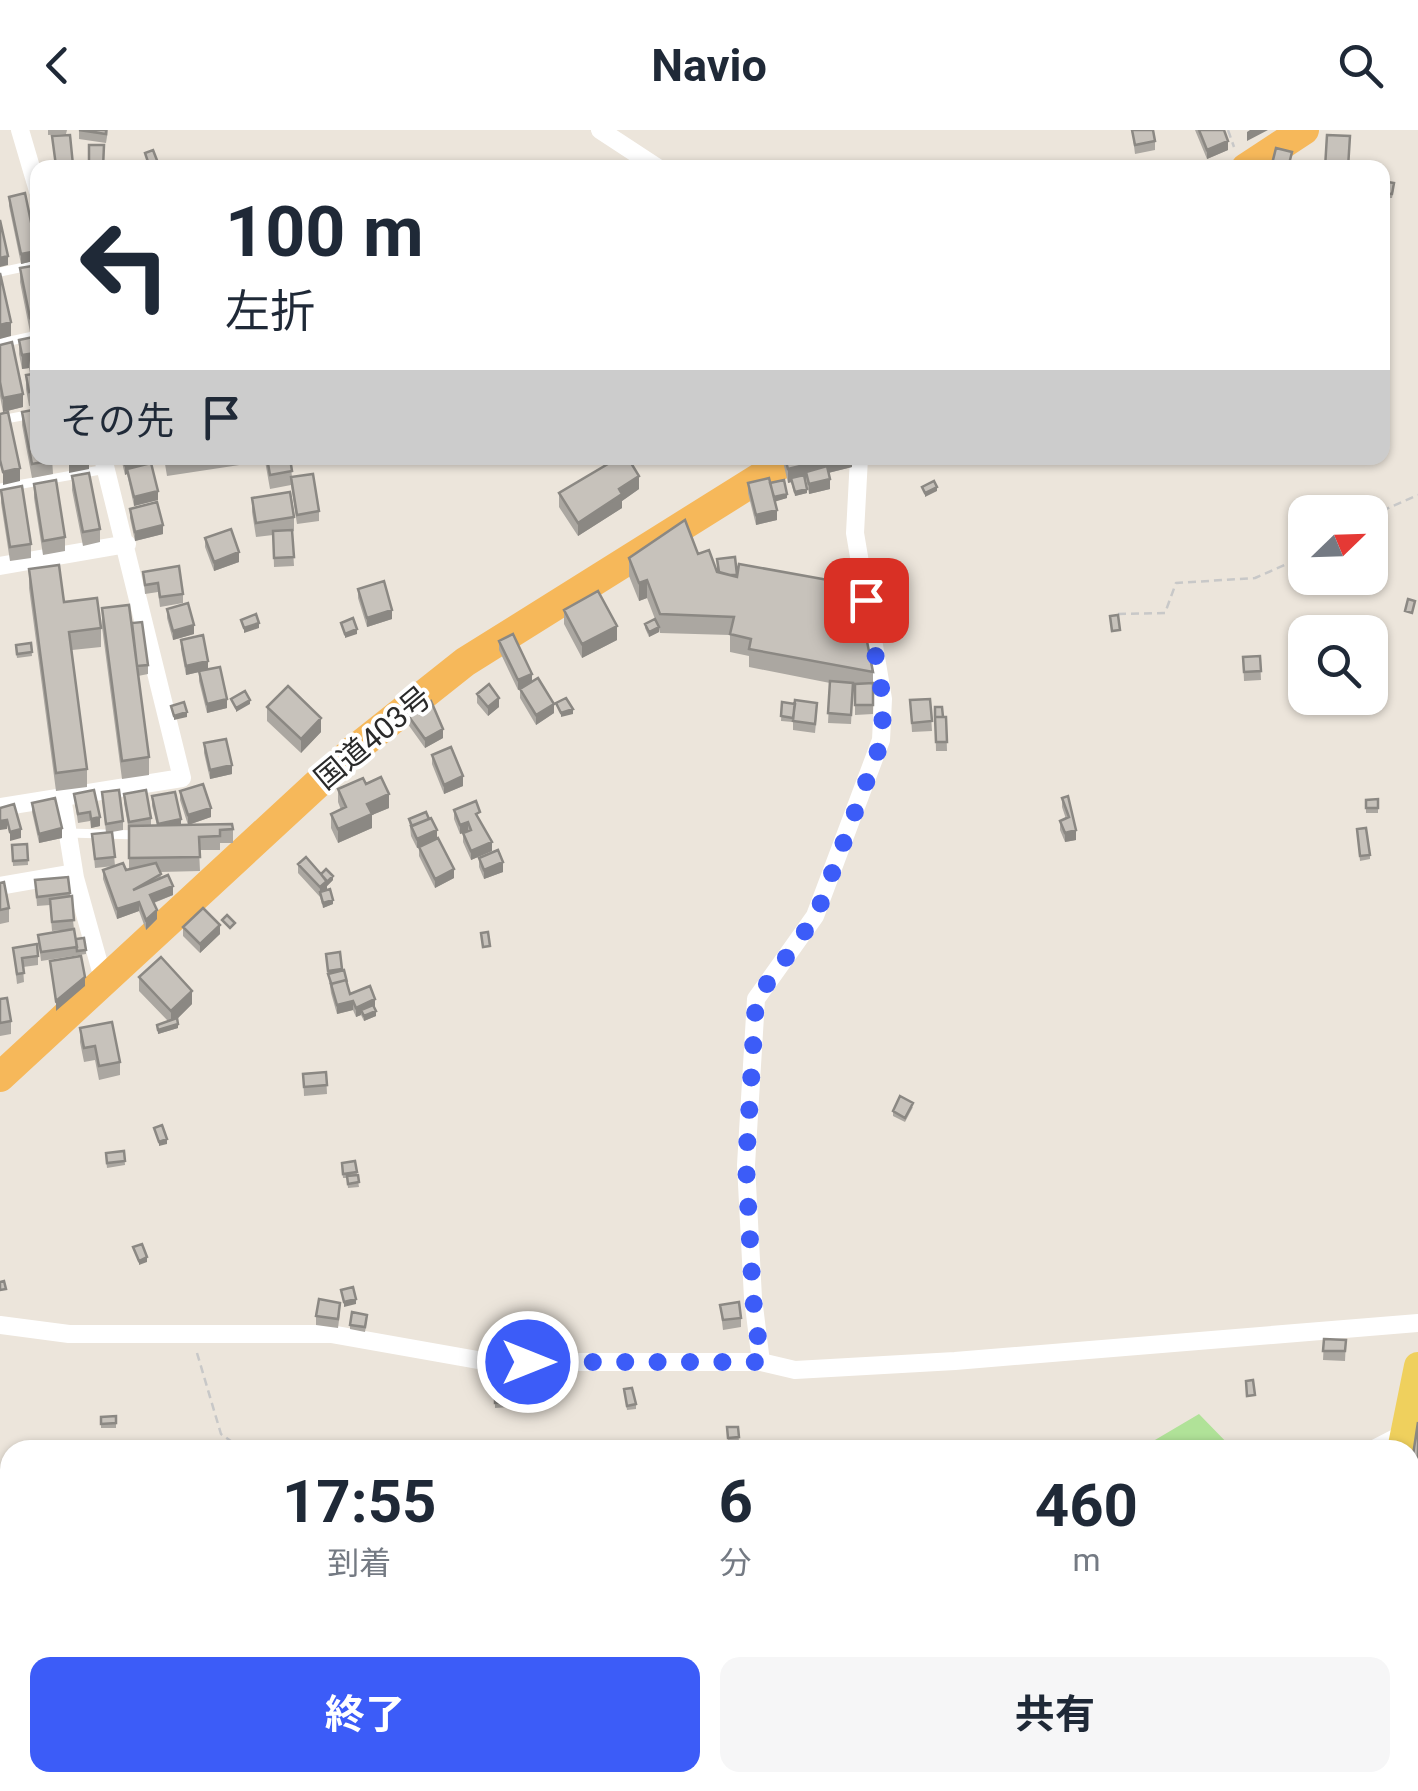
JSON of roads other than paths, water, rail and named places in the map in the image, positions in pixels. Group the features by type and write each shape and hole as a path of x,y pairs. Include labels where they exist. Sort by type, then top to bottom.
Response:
{"highway":[{"path":"1258,160 1304,130"},
{"name":"国道403号","path":"0,1077 252,837 465,662 781,465"}],"main road":[{"path":"1402,1440 1418,1366"}],"street":[{"path":"20,130 30,188"},
{"path":"600,130 646,160"},
{"path":"0,807 182,778 127,544 104,465"},
{"path":"761,1362 753,1298 746,1164 756,999 816,916 882,740 883,699 855,534 859,465"},
{"path":"0,566 127,544"},
{"path":"62,797 74,874 104,982"},
{"path":"0,886 74,874"},
{"path":"0,1325 69,1334 331,1334 489,1362 761,1362 794,1370 954,1361 1418,1323"}],"lane":[{"path":"0,272 30,266"},
{"path":"0,344 30,338"},
{"path":"0,420 30,414"},
{"path":"0,488 100,465"},
{"path":"68,833 145,835"}]}
